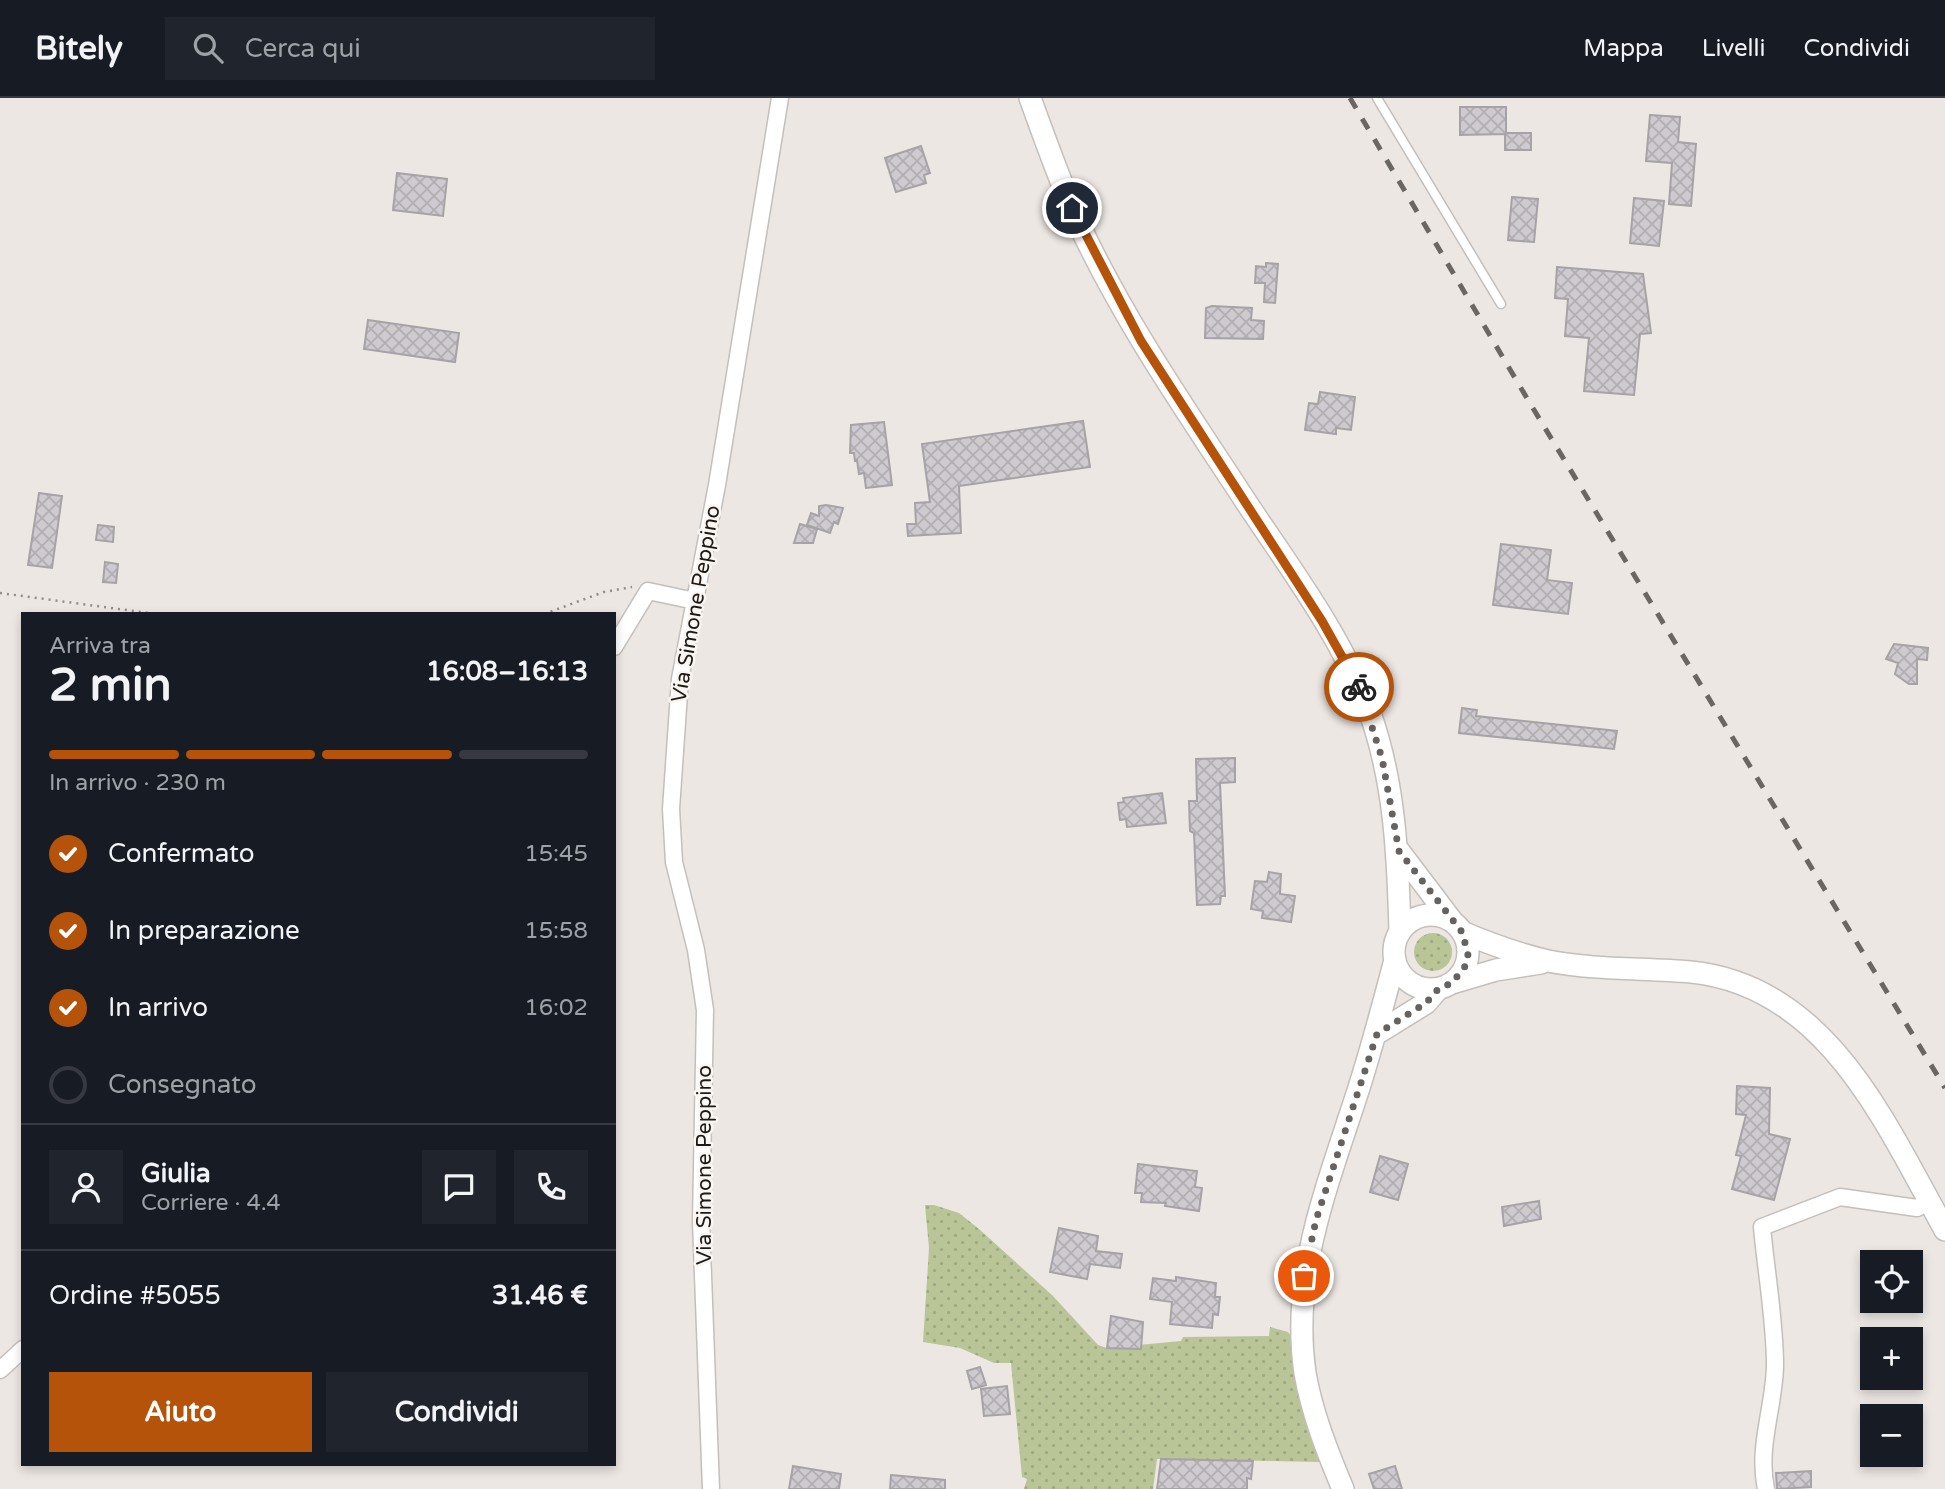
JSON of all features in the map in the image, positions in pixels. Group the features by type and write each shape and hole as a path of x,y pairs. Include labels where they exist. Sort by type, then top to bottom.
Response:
{"main road":[{"path":"1030,98 1079,223 1130,322 1322,621 1359,687 1382,758 1399,851 1400,932 1377,1034 1316,1220 1304,1276 1303,1350 1308,1384 1319,1430 1343,1489"},
{"path":"1377,1034 1426,1003 1466,965 1467,942 1399,851"},
{"path":"1400,932 1418,918 1429,915 1512,951 1550,961 1715,975 1770,998 1824,1039 1862,1082 1945,1230"},
{"path":"1395,960 1407,979 1427,989 1496,971 1550,961"}],"street":[{"name":"Via Simone Peppino","path":"710,1489 701,1222 705,1010 696,950 674,862 671,809 680,680 717,485 780,98"},
{"path":"616,644 648,591 695,601"},
{"path":"1766,1489 1762,1471 1763,1448 1775,1370 1762,1227 1840,1197 1917,1208 1929,1202"},
{"path":"0,1370 21,1351"}],"lane":[{"path":"1377,98 1501,304"}],"path":[{"path":"550,612 625,586 648,591"},
{"path":"0,593 141,612"}],"green space":[{"path":"1433,933 1446,939 1452,952 1446,965 1433,971 1420,965 1414,952 1420,939"},
{"path":"925,1205 959,1213 979,1229 1053,1296 1098,1345 1107,1348 1181,1341 1183,1337 1269,1336 1270,1327 1288,1332 1295,1342 1304,1413 1320,1462 1157,1459 1153,1489 1024,1489 1027,1479 1022,1477 1011,1363 994,1363 960,1348 923,1342 929,1248"}],"building":[{"path":"1460,107 1506,107 1506,133 1531,133 1531,150 1505,150 1505,134 1460,135"},
{"path":"1650,115 1680,117 1678,142 1696,144 1691,206 1669,204 1672,163 1646,161"},
{"path":"921,146 930,173 924,175 926,183 896,192 885,158"},
{"path":"397,173 447,179 443,216 393,210"},
{"path":"1512,197 1538,199 1534,242 1508,240"},
{"path":"1634,198 1664,201 1659,246 1630,243"},
{"path":"1266,263 1278,264 1275,303 1264,302 1265,283 1255,283 1256,266 1266,267"},
{"path":"1557,267 1643,274 1651,333 1640,334 1634,395 1584,391 1589,338 1565,336 1568,299 1555,298"},
{"path":"1206,308 1252,308 1251,320 1264,321 1263,339 1205,338"},
{"path":"368,320 459,333 455,362 364,349"},
{"path":"1320,392 1355,397 1351,430 1336,428 1336,434 1305,430 1309,403 1318,404"},
{"path":"1083,421 1090,467 959,486 961,533 908,536 907,524 916,524 915,503 930,502 922,444"},
{"path":"884,422 892,485 866,488 864,473 859,474 854,453 850,453 851,425"},
{"path":"39,493 62,496 52,568 28,565"},
{"path":"819,506 843,508 838,524 834,522 830,533 807,525 811,513 819,516"},
{"path":"800,524 817,529 813,543 794,543"},
{"path":"98,525 114,527 113,542 96,540"},
{"path":"1501,544 1551,550 1547,580 1572,583 1568,614 1493,605"},
{"path":"105,562 118,564 116,583 103,582"},
{"path":"1894,644 1928,648 1927,660 1917,659 1917,684 1909,684 1895,674 1898,663 1886,659"},
{"path":"1462,708 1477,710 1476,716 1617,731 1614,749 1459,733"},
{"path":"1235,758 1235,782 1220,783 1225,896 1221,896 1220,904 1197,905 1194,833 1190,831 1189,801 1197,801 1196,759"},
{"path":"1162,793 1166,823 1127,827 1126,819 1120,820 1118,803 1124,802 1123,798"},
{"path":"1269,872 1281,874 1280,894 1295,896 1291,922 1262,918 1263,911 1251,909 1255,881 1267,882"},
{"path":"1737,1086 1770,1088 1769,1134 1790,1139 1774,1200 1732,1189 1741,1156 1736,1155 1746,1115 1736,1114"},
{"path":"1380,1156 1408,1164 1398,1200 1370,1192"},
{"path":"1138,1164 1197,1171 1195,1187 1202,1188 1199,1211 1165,1206 1166,1203 1141,1202 1142,1193 1135,1193"},
{"path":"1539,1201 1541,1219 1504,1226 1502,1207"},
{"path":"1059,1228 1098,1236 1096,1251 1122,1254 1120,1268 1090,1264 1087,1279 1050,1272"},
{"path":"1176,1277 1216,1283 1215,1297 1220,1297 1218,1315 1213,1314 1212,1328 1170,1324 1172,1302 1150,1299 1153,1278 1176,1281"},
{"path":"1111,1316 1143,1322 1141,1349 1107,1348"},
{"path":"980,1367 986,1385 972,1389 967,1371"},
{"path":"1007,1386 1010,1414 984,1416 981,1389"},
{"path":"1161,1459 1253,1461 1251,1479 1247,1478 1247,1489 1157,1489"},
{"path":"793,1466 841,1474 839,1489 789,1489"},
{"path":"1395,1466 1402,1489 1374,1489 1369,1474"},
{"path":"1811,1471 1811,1487 1777,1489 1776,1473"},
{"path":"891,1475 945,1480 945,1489 890,1489"}],"railway":[{"path":"1350,98 1528,400 1945,1088"}],"way so far":[{"path":"1304,1276 1316,1220 1377,1034 1426,1003 1439,988 1452,983 1466,965 1468,954 1467,942 1462,932 1399,851 1382,758 1370,714 1359,687"}],"route":[{"path":"1072,208 1141,341 1322,621 1359,687"}]}
